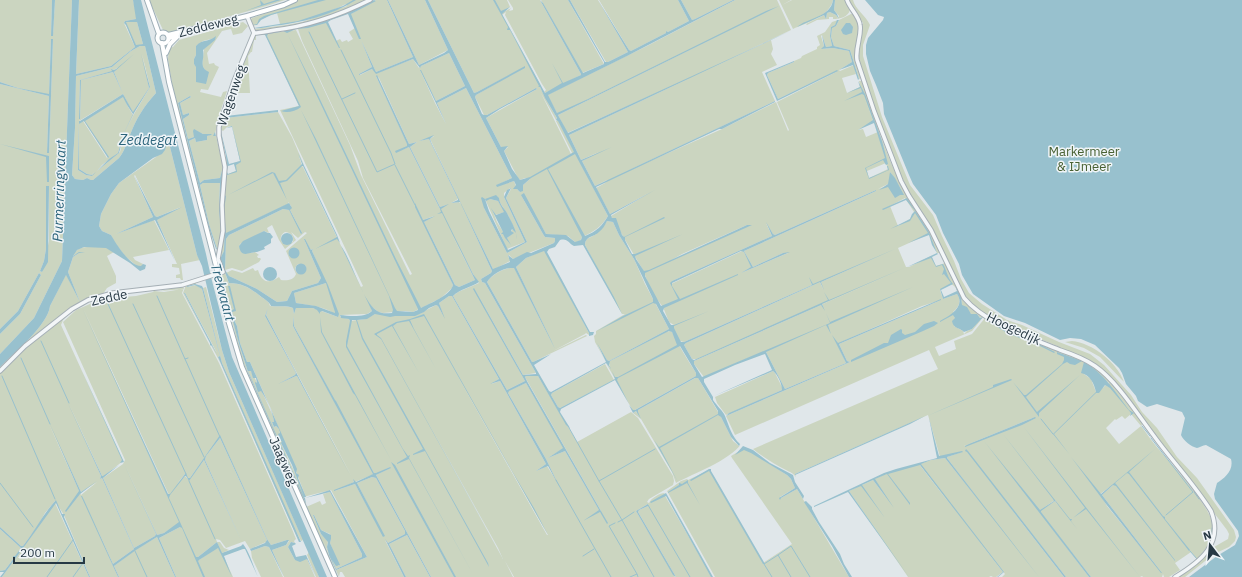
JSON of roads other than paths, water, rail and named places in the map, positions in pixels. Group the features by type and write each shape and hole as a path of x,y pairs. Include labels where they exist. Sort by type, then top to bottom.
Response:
{"main road":[{"path":"147,0 161,33 169,36 164,43 165,60 206,228 212,244 212,251 218,274"},
{"name":"Zeddeweg","path":"169,36 247,16 294,0"},
{"name":"Zeddeweg","path":"169,36 247,16"},
{"path":"161,33 158,40 164,43"},
{"path":"165,60 170,44 181,34"},
{"path":"164,43 166,54"},
{"name":"Jaagweg","path":"218,274 235,345 245,373 335,577"}],"street":[{"path":"247,16 254,33 309,24 346,11 370,0"},
{"name":"Hoogedijk","path":"847,0 860,23 861,31 857,48 857,60 887,147 901,182 934,235 964,298 968,303 986,316 1004,326 1081,358 1095,366 1109,379 1128,402 1211,511 1216,529 1211,546 1196,562 1175,577"},
{"name":"Wagenweg","path":"223,272 218,258 223,232 222,206 225,167 219,130 234,81 254,33"},
{"name":"Zedde","path":"0,371 22,348 82,303 104,295 178,286 223,272"}],"water":[{"path":"52,0 55,0 53,36 51,36"},
{"name":"Zeddegat","path":"72,0 79,0 76,74 111,66 135,47 124,23 125,21 136,19 133,0 141,0 232,357 327,577 319,577 229,372 222,350 202,266 197,255 168,139 165,150 162,154 153,158 119,183 111,194 101,214 99,226 102,231 111,235 128,259 137,265 146,265 145,269 140,271 106,248 84,247 77,250 73,256 79,252 85,253 79,253 73,257 68,272 80,302 66,275 43,322 30,338 0,367 0,354 34,318 62,261","holes":["126,22 137,22 143,44 136,45","140,46 145,46 156,93 138,118 119,158 93,180 87,178 83,180 75,179 72,175 76,76 112,67 131,51"]},
{"path":"260,0 264,4 281,0 245,11 261,5"},
{"path":"318,0 326,0 271,15 261,20 257,25 253,25 257,24 259,19 264,16"},
{"path":"353,0 356,0 337,10 316,18 283,25 254,28 298,21 343,6"},
{"path":"374,0 376,1 351,14 361,39 359,39 348,14 328,22 340,48 326,23 308,28 296,29 287,33 283,31 329,20"},
{"path":"387,0 419,65 448,50 425,0 428,0 474,93 525,66 525,68 476,95 475,97 482,114 487,115 536,88 537,89 486,118 501,147 508,146 504,151 512,169 520,180 530,177 574,152 540,87 538,87 539,86 510,30 507,30 508,27 493,0 495,0 501,11 510,7 502,14 545,93 562,83 552,63 563,83 581,74 540,0 583,73 604,64 604,62 568,0 570,0 605,62 608,62 628,52 598,0 631,51 666,33 666,31 668,32 689,21 678,0 681,0 692,20 735,0 548,95 557,113 779,6 558,115 568,133 790,31 569,135 581,160 612,147 582,161 595,186 775,101 722,129 719,129 596,187 610,214 655,190 611,215 612,218 616,218 624,237 664,217 665,218 625,237 632,254 683,234 635,256 644,271 747,225 752,225 645,273 645,276 661,306 678,299 670,283 672,281 772,236 766,222 775,235 876,190 744,251 753,267 783,253 790,252 741,273 751,267 744,252 741,251 672,283 672,286 680,299 738,274 664,308 663,311 671,325 674,325 709,311 674,326 681,342 684,342 812,285 809,277 813,284 895,249 821,282 824,290 820,282 684,345 694,360 828,300 824,292 829,300 904,268 822,304 825,311 821,305 694,361 694,364 702,377 830,323 826,313 830,322 913,287 828,325 831,334 826,325 766,352 785,389 846,363 832,335 838,343 941,300 839,344 847,361 850,362 726,416 729,413 782,390 777,375 773,371 714,396 772,370 765,354 704,379 713,400 724,414 733,435 740,444 739,446 731,437 721,417 718,415 660,448 678,482 654,440 659,447 718,414 718,411 698,378 695,378 638,410 641,419 636,411 633,413 629,405 633,410 635,410 696,376 696,373 680,346 618,378 617,380 629,404 615,380 561,409 560,412 570,428 566,425 538,376 526,376 525,377 528,383 608,523 607,524 600,512 583,521 599,510 565,451 548,458 563,448 526,383 509,391 508,393 546,459 560,488 548,466 536,471 546,464 500,381 490,384 499,379 452,296 449,296 439,303 445,319 436,305 415,316 390,317 375,314 367,319 357,320 363,338 489,567 425,451 413,455 423,449 362,339 356,320 352,320 347,346 403,449 408,456 410,455 409,458 474,576 409,459 397,464 407,457 346,347 350,321 349,319 341,318 340,315 361,316 372,311 341,246 363,292 373,308 384,313 392,313 393,310 389,296 301,110 395,308 397,311 413,312 418,309 288,35 421,308 444,296 453,285 415,207 415,203 423,220 435,216 424,222 455,285 459,287 475,280 442,213 437,214 441,212 440,209 409,147 396,153 395,151 407,146 407,144 376,76 377,75 409,144 417,142 410,147 440,207 449,204 441,209 473,274 479,282 453,296 507,390 525,381 473,289 474,288 523,375 536,373 485,283 482,282 481,279 492,271 460,202 451,203 458,199 429,139 419,141 434,135 430,139 431,142 493,269 510,262 508,255 513,259 527,252 531,253 554,243 555,241 555,238 545,237 543,234 521,195 524,193 546,234 566,235 575,242 581,240 582,237 547,169 531,178 523,185 523,191 520,192 517,189 513,189 516,185 514,181 497,187 496,185 512,178 466,88 437,103 446,124 420,70 436,101 465,86 449,53 421,66 420,68 413,59 376,74 372,69 359,75 372,67 361,40 376,72 413,57","holes":["575,154 608,216 599,228 585,236 548,169","607,221 613,222 634,259 653,299 653,302 623,316 597,331 653,303 656,304 669,329 609,361 597,343 606,362 551,392 534,365 551,354 532,362 487,282 492,276 499,272 514,268 555,349 516,267 526,258 544,251 589,333 589,336 593,335 594,332 590,332 547,252 549,249 555,247 560,240 566,240 574,246 583,245 622,314 585,245 588,238 597,234 604,227","669,331 672,332 677,345 618,377 615,377 612,371 615,379 560,408 558,407 551,395 552,393 606,363 611,369 609,365 610,361"]},
{"path":"833,0 835,0 834,10 839,19 836,15 830,12 827,13 826,19 824,15 797,27 823,14 831,6"},
{"name":"Markermeer & IJmeer","path":"865,0 1242,0 1242,577 1189,577 1217,556 1235,545 1239,536 1238,531 1215,499 1214,494 1217,483 1226,476 1230,470 1232,463 1231,459 1206,445 1197,448 1188,443 1181,435 1185,418 1182,412 1157,404 1147,407 1138,401 1136,396 1126,384 1119,368 1095,345 1081,339 1070,338 1060,340 1025,323 1004,316 973,294 962,275 959,264 943,233 936,215 913,184 884,114 883,103 870,71 866,54 866,45 868,38 884,17 878,15"},
{"path":"837,20 839,20 836,26 832,28 831,37 834,46 850,50 859,79 858,80 853,65 839,70 852,62 849,51 833,48 821,49 824,46 822,35 826,47 832,46 830,36 831,27 835,25"},
{"path":"846,23 850,23 853,27 852,33 846,35 843,34 841,30"},
{"path":"280,31 268,34 267,36 301,107 291,112 281,111 299,106 265,35 262,34"},
{"path":"216,36 215,40 203,50 203,65 209,72 206,84 196,82 196,67 194,64 194,59 196,55 196,46 201,42"},
{"path":"51,39 53,39 49,153 47,153 49,96 0,84 0,82 18,88 49,94"},
{"path":"134,54 114,72 123,94 113,72 81,80 79,119 80,80 112,71 111,69 116,69"},
{"path":"141,54 150,87 125,131 119,153 97,171 109,159 118,153 123,135 133,114 123,97 85,121 109,157 108,158 84,121 79,124 79,169 92,175 96,172 92,176 86,175 78,170 79,121 123,94 133,112 149,88"},
{"path":"794,61 768,73 767,75 778,99 837,70 838,71 777,101 765,73"},
{"path":"858,81 865,94 882,141 888,164 886,165 883,160 866,168 869,178 888,170 887,166 889,170 869,179 865,168 885,158 874,123 858,130 873,120 864,95 862,94 844,101 862,92 861,88 847,93 860,87"},
{"path":"190,96 191,97 180,103 183,115 189,113 189,115 183,119 188,139 194,137 194,129 203,134 212,134 207,136 207,140 196,142 195,138 189,141 200,183 204,180 220,178 223,167 220,207 221,229 219,211 220,183 203,183 200,185 209,224 217,249 219,248 221,231 220,247 218,250 216,249 210,231 178,103"},
{"path":"226,110 226,116 278,110 278,112 225,118 220,129"},
{"path":"232,126 241,162 236,165 237,172 227,175 224,193 227,172 228,174 236,171 234,164 228,166 227,170 226,156 220,131 229,164 240,161 232,127 226,128"},
{"path":"0,144 49,156 49,182 47,182 46,157"},
{"path":"298,153 340,243 337,239 315,249 337,237 303,166 287,181 280,183 287,200 273,173 228,195 272,172 275,173 279,181 286,180 302,164"},
{"path":"890,172 904,195 900,195 895,198 888,187 879,190 888,184"},
{"path":"134,175 155,216 157,217 182,207 157,220 175,261 155,220 116,234 153,217"},
{"path":"46,186 49,186 48,262 42,272 40,271 44,261 46,249"},
{"path":"511,188 506,198 527,242 507,253 484,208 481,198 482,197 485,199 489,211 508,250 525,242 504,197 507,190"},
{"path":"224,195 226,196 224,211 226,233 289,203 292,208 290,210 302,233 301,234 289,210 283,209 229,235 226,239 225,270 229,276 257,289 277,302 287,301 292,291 318,283 321,278 305,239 311,250 313,249 312,251 328,285 339,314 338,317 322,311 320,314 313,308 296,308 294,314 293,308 285,306 271,306 266,300 249,288 238,284 229,283 220,259 224,251 225,225 223,213","holes":["326,283 335,313 316,306 296,303 294,293"]},
{"path":"496,195 499,198 513,224 516,233 512,229 511,231 514,233 507,238 511,245 503,234 501,234 503,232 491,208 496,215 504,212 498,201 490,199 486,201 485,199"},
{"path":"907,198 929,232 937,253 932,245 929,235 908,243 928,233 915,213 910,221 890,229 910,219 915,211 906,200 883,210 882,209"},
{"path":"264,231 270,233 273,237 271,239 271,243 264,247 265,249 243,254 239,246 243,241"},
{"path":"289,233 292,234 292,244 285,245 282,244 281,237 282,234"},
{"path":"294,247 298,249 300,253 298,257 294,259 290,257 288,253 290,249"},
{"path":"937,253 938,254 932,257 936,266 943,264 949,279 953,284 941,290 944,297 957,291 955,286 961,296 962,305 967,307 971,314 977,314 980,318 983,317 972,329 964,332 955,327 952,321 955,318 953,315 940,322 958,307 959,303 957,294 943,299 940,289 951,283 944,274 942,275 944,269 942,265 936,267 931,258 907,267"},
{"path":"301,263 305,265 307,269 305,273 301,275 297,273 295,269 297,265"},
{"path":"270,267 275,269 277,274 275,279 270,281 265,279 263,274 265,269"},
{"path":"39,273 41,275 20,314 0,334 0,329 18,311"},
{"path":"195,284 202,286 203,288 222,363 301,542 299,542 218,357 220,356 202,289 195,285 187,287"},
{"path":"228,286 230,286 236,311 232,312 237,326 240,343 247,362 250,362 297,469 296,473 299,475 298,478 306,497 304,497 306,504 249,375 232,317 231,311 234,309","holes":["248,371 251,371 253,378 256,378 257,383 255,383 258,392 261,391 269,406 274,422 272,422 274,427 276,426 279,429 280,433 278,434 280,441 282,441 281,443 292,465 304,497"]},
{"path":"185,293 217,354 210,345"},
{"path":"82,308 168,494 170,494 186,473 188,478 190,478 220,435 267,539 271,545 289,540 286,545 272,550 284,577 269,547 265,546 251,551 250,549 265,543 267,540 220,438 206,456 205,460 241,540 204,460 189,481 185,476 169,498 196,557 217,542 222,553 243,544 250,555 258,577 245,549 243,549 224,556 232,577 218,548 198,561 205,577 203,577 182,528 180,527 159,538 176,577 157,537 114,566 118,577 81,496 113,564 134,549 103,480 102,478 100,479 101,476 66,399 102,476 119,465 103,478 134,548 156,534 124,464 157,535 164,533 179,522"},
{"path":"268,308 266,315 351,477 297,376 278,384 296,373 265,316"},
{"path":"424,314 548,535 424,316 410,320 436,369 409,321 397,323 393,326 419,373 392,326 377,335 381,338 504,560 381,339 374,334 396,322"},
{"path":"294,316 294,326 374,473 390,467 391,468 376,475 431,577 407,535 389,544 406,577 404,577 385,539 388,543 405,534 405,531 376,478 372,477 357,483 385,536 383,537 355,484 334,491 354,482 353,479 356,482 373,474 293,326"},
{"path":"320,317 322,332 391,460 321,332"},
{"path":"985,319 1008,332 1033,341 1055,352 1054,353 1036,344 1007,333"},
{"path":"934,321 938,323 934,326 851,362 851,360 884,343 888,343 891,335 901,329 902,333 905,335 915,332 924,324"},
{"path":"1057,352 1082,361 1075,365 1067,362 1063,364 1026,397 1037,412 1080,375 1039,413 1039,417 1013,382 1024,395 1026,395 1062,364 1064,357 1057,354"},
{"path":"1084,362 1104,378 1129,410 1134,413 1130,416 1131,413 1110,388 1105,385 1099,393 1096,393 1054,434 1070,455 1053,434 1096,392 1091,380 1081,373"},
{"path":"82,371 124,462 120,463 122,460"},
{"path":"1011,379 1012,380 927,416 993,387 993,385"},
{"path":"925,416 910,424 795,475 795,474"},
{"path":"1035,417 1036,418 1022,425 965,447 969,444"},
{"path":"929,418 939,456 963,452 947,458 1039,577 945,458 931,460 921,464 1004,572 998,577 1003,572 920,465 888,474 910,505 887,474 875,479 894,508 873,480 862,485 885,518 861,486 849,491 909,577 848,492 814,507 884,473 937,458"},
{"path":"49,422 81,492 97,481 80,494 66,512 65,511 79,491"},
{"path":"1023,426 1140,577 1086,509 1073,518 1085,508"},
{"path":"1003,434 1070,519 1072,519 1071,521 1077,529 1055,501 1041,511 1091,577 1089,577 984,441 1040,510 1054,501"},
{"path":"743,446 753,450 770,463 793,475 795,482 804,496 803,499 797,489 780,500 779,498 795,488 791,479 787,475 744,450 735,455"},
{"path":"966,449 1066,577 1064,577 965,451"},
{"path":"1155,449 1129,472 1165,517 1165,519 1190,550 1189,551 1129,474 1127,473 1115,483 1175,561 1116,486 1113,485 1102,495 1162,573 1106,504 1071,457 1101,494"},
{"path":"391,462 395,465 456,577 454,577"},
{"path":"711,469 765,564 763,564 709,471 691,481 690,480"},
{"path":"688,480 688,483 700,505 687,483 668,493 679,485 679,483 682,484"},
{"path":"330,490 367,557 336,570 339,577 307,507 329,555 327,547 328,542 321,534 313,515 321,530 331,535 330,543 340,565 336,566 332,560 336,569 362,557 362,554 330,492 305,498"},
{"path":"666,493 713,577 711,577 666,496 651,503 650,502"},
{"path":"56,500 62,514 65,514 64,517 90,577 56,503 2,577 0,577 4,572 0,571 5,570 14,558 13,556 15,556 21,548 0,529 0,527 21,546 23,546"},
{"path":"806,501 812,507 819,522 840,554 852,577 849,577 832,546 804,502"},
{"path":"648,504 648,506 639,510 638,512 676,577 673,575 636,511"},
{"path":"291,542 296,544 292,546 296,557 306,555 316,577 307,559 300,562 295,560 288,547"}],"waterway":[{"path":"309,32 377,172 395,164 341,50"},
{"path":"342,99 355,93"},
{"path":"395,165 415,205"},
{"path":"157,296 185,359 188,358"},
{"path":"108,304 186,474"},
{"path":"133,304 204,457"},
{"path":"41,341 69,403"},
{"path":"21,358 50,424"},
{"path":"185,359 220,437"},
{"path":"2,376 55,499"},
{"path":"1041,419 1053,434"},
{"path":"568,426 599,481"},
{"path":"1142,426 1150,436"},
{"path":"1151,438 1193,492 1166,515"},
{"path":"618,522 622,520 599,481 655,449"},
{"path":"556,480 611,577"},
{"path":"189,481 215,539"},
{"path":"0,483 33,527"},
{"path":"1194,492 1199,499"},
{"path":"648,505 690,577"},
{"path":"634,512 622,520 654,577"},
{"path":"615,523 609,526 637,574"},
{"path":"1212,528 1212,535"},
{"path":"47,577 73,540"},
{"path":"778,555 791,546 810,577"},
{"path":"583,556 594,549"},
{"path":"135,551 147,577"},
{"path":"1190,551 1197,559 1203,553"},
{"path":"772,577 764,564 778,555 791,577"},
{"path":"73,577 83,563"},
{"path":"630,577 637,574 638,577"}],"water label":[{"name":"Purmerringvaart","path":"59,191"},
{"name":"Trekvaart","path":"223,292"}]}
